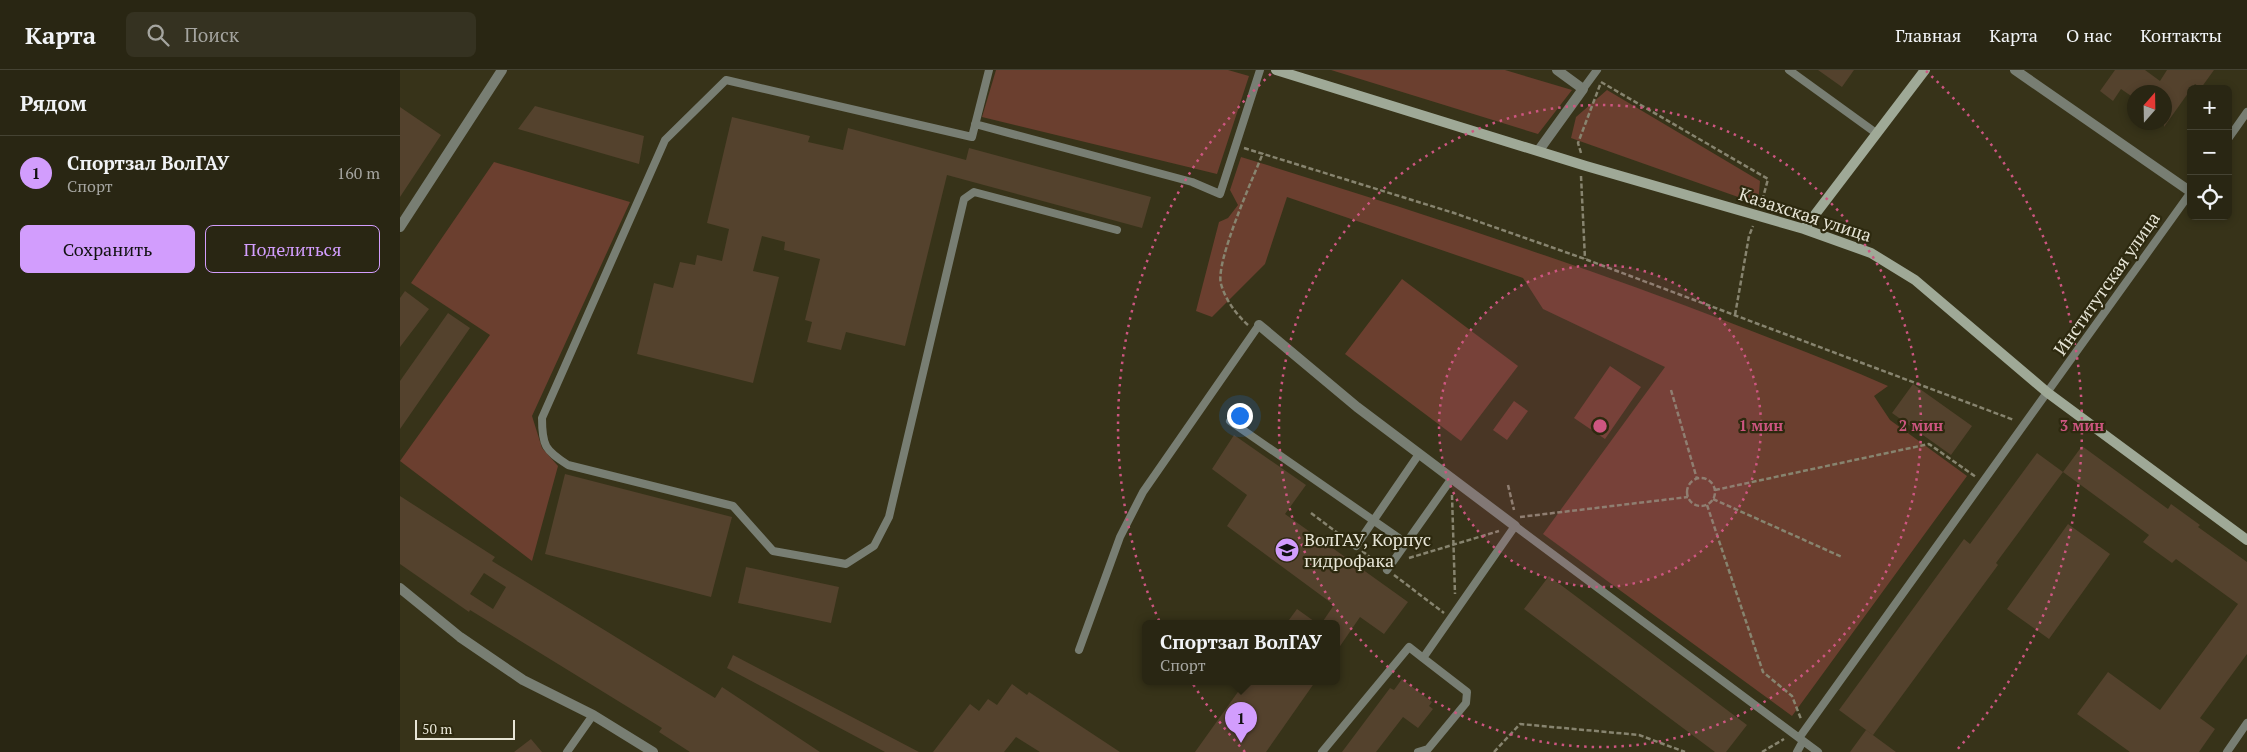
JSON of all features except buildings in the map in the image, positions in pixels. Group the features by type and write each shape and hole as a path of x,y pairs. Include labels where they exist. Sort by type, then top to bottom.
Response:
{"main road":[{"name":"Казахская улица","path":"1276,70 1586,166 1804,229 1871,253 1915,280 2048,393 2247,540"},
{"path":"1804,229 1925,70"}],"street":[{"path":"400,227 502,70"},
{"path":"1539,150 1583,89 1557,70"},
{"path":"2016,70 2187,189"},
{"path":"1257,328 1357,407 1452,478 1517,521"},
{"path":"400,588 460,637 522,680 593,715 653,752"}],"lane":[{"path":"989,70 972,137 726,80 665,140 542,418 542,435 549,452 568,465 733,506 773,550 846,564 874,546 889,517 964,200 974,192 1117,230"},
{"path":"975,124 1192,182 1220,194 1260,70"},
{"path":"1789,70 1876,133"},
{"path":"1583,89 1595,73"},
{"path":"2232,133 2247,112"},
{"name":"Институтская улица","path":"1796,752 1798,738 2187,198"},
{"path":"1079,650 1120,537 1143,492 1257,328"},
{"path":"1230,421 1406,543"},
{"path":"1356,546 1420,454"},
{"path":"1389,566 1452,478"},
{"path":"1423,658 1517,521 1818,752"},
{"path":"1322,752 1409,648 1467,692 1466,703 1428,748 1418,752"},
{"path":"566,752 593,715"},
{"path":"2227,752 2247,723"}],"path":[{"path":"1595,73 1768,179 1758,215 1749,236 1735,315"},
{"path":"1236,145 1454,214 1585,259 2025,425"},
{"path":"1257,328 1233,310 1221,283 1224,253 1263,153"},
{"path":"1671,390 1698,479"},
{"path":"1715,490 1929,444 1983,482"},
{"path":"1452,478 1456,611"},
{"path":"1698,479 1710,482 1715,490 1713,499 1707,505 1698,506 1690,501 1688,497 1687,492 1690,484 1698,479"},
{"path":"1389,566 1517,521 1688,497"},
{"path":"1713,499 1842,557"},
{"path":"1707,505 1763,672 1792,696 1805,729"},
{"path":"1494,752 1520,724 1640,736 1685,752"},
{"path":"1762,752 1798,738"}],"shaded area":[{"path":"996,70 1228,70 1249,76 1217,174 982,117"},
{"path":"1331,70 1505,70 1572,90 1538,134"},
{"path":"1607,90 1760,181 1758,204 1571,138 1576,117"},
{"path":"1241,157 1426,216 1610,278 1830,361 1888,386 1874,396 1890,420 1967,476 1792,716 1543,534 1665,367 1543,309 1523,278 1287,197 1265,264 1212,317 1196,311 1219,222 1228,218 1238,205 1230,190"},
{"path":"494,162 630,202 532,416 542,448 558,466 532,561 400,461 490,335 411,283"},
{"path":"1402,279 1518,366 1461,441 1345,354"},
{"path":"1610,366 1641,387 1605,439 1574,418"},
{"path":"1514,401 1528,411 1507,440 1493,430"}],"place":[{"name":"ВолГАУ, Корпус гидрофака","path":"1287,550"},
{"name":"Спортзал ВолГАУ","path":"1241,743"}]}
